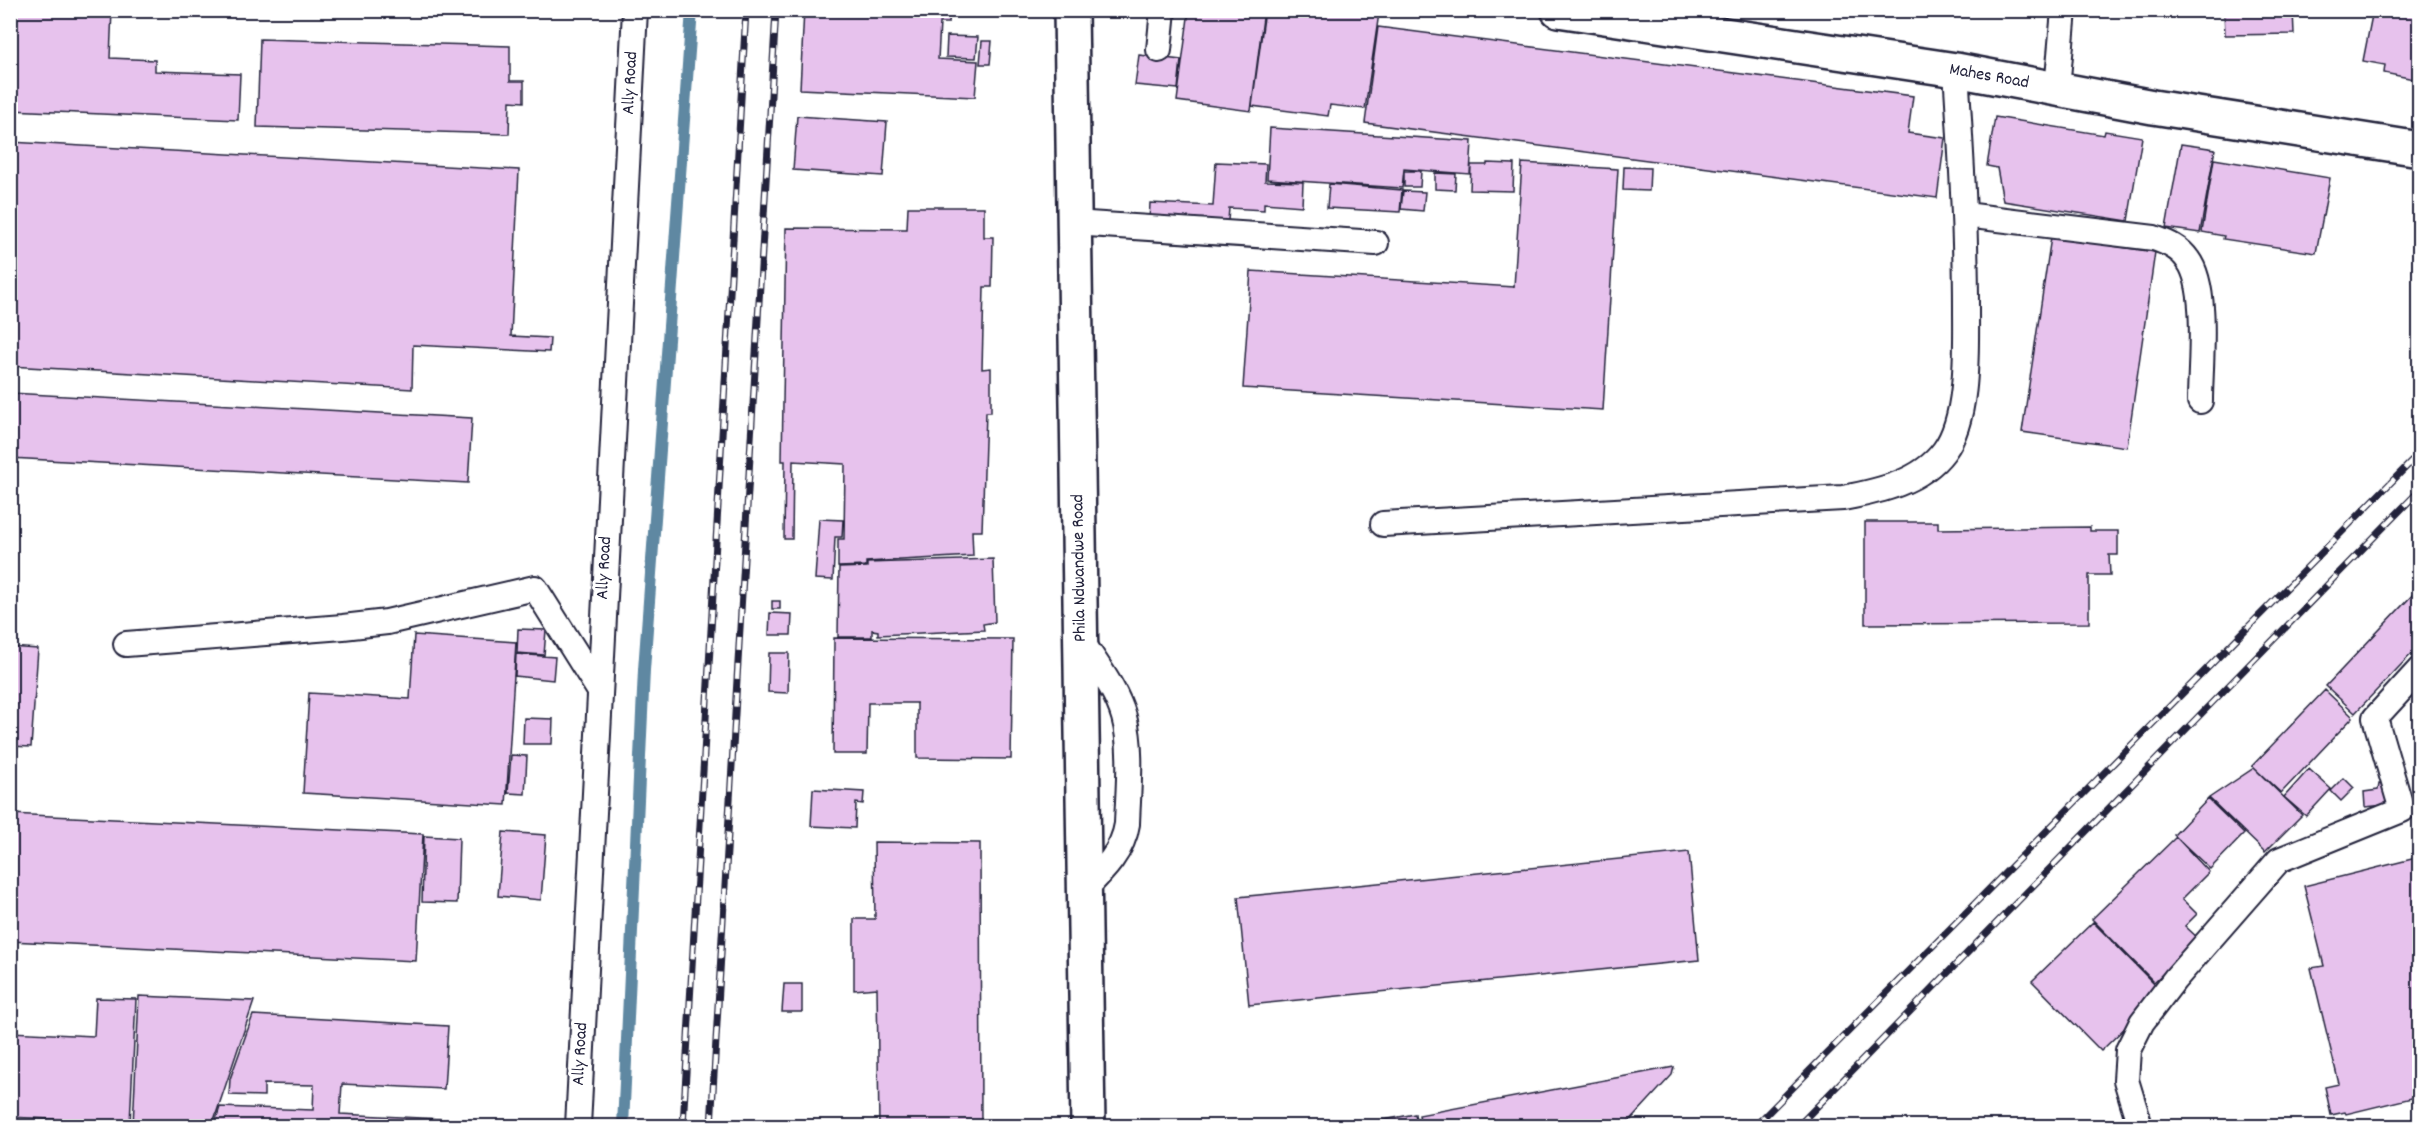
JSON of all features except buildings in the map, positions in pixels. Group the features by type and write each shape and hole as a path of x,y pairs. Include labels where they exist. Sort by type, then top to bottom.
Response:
{"street":[{"name":"Phila Ndwandwe Road","path":"1071,10 1088,1126"},
{"name":"Mahes Road","path":"1558,10 1956,70 2420,149"}],"lane":[{"name":"Ally Road","path":"578,1126 635,10"},
{"path":"1160,50 1163,10"},
{"path":"2057,89 2064,10"},
{"path":"1383,524 1843,498 1875,492 1918,474 1932,465 1946,449 1954,432 1966,368 1965,215 1956,70"},
{"path":"1965,215 2154,238 2180,250 2190,262 2201,297 2200,401"},
{"path":"1073,223 1376,243"},
{"path":"126,644 387,622 535,588 599,690"},
{"path":"1081,640 1119,705 1124,717 1128,740 1125,836 1113,858 1085,890"},
{"path":"2140,1126 2126,1080 2128,1050 2142,1022 2175,979 2278,860 2402,810 2375,718 2420,669"}],"waterway":[{"path":"623,1126 644,670 692,10"}],"railway":[{"path":"683,1126 746,10"},
{"path":"711,1126 776,10"},
{"path":"1755,1126 2420,453"},
{"path":"1798,1126 2420,490"}]}
